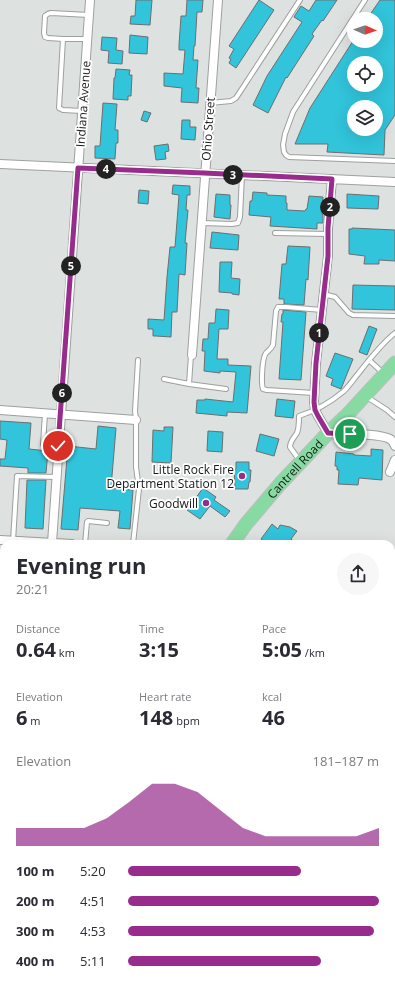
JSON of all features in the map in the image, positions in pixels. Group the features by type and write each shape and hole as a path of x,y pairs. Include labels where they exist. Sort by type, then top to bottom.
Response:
{"main road":[{"name":"Cantrell Road","path":"235,540 260,507 301,462 390,371"}],"street":[{"name":"Indiana Avenue","path":"52,540 90,0"},
{"name":"Ohio Street","path":"192,355 204,173 218,0"},
{"path":"0,164 395,182"},
{"path":"332,179 328,256 316,363 315,410 328,433 373,435 384,437 393,441 395,446"},
{"path":"0,410 136,420"},
{"path":"390,472 395,460"}],"lane":[{"path":"210,103 231,101 236,98 300,0"},
{"path":"365,0 293,112 285,134 282,148 289,157 395,161"},
{"path":"87,39 45,37 45,16 51,12 89,15"},
{"path":"63,39 59,108 63,110 82,111"},
{"path":"201,223 238,223 240,217 242,175"},
{"path":"274,233 328,234"},
{"path":"324,294 335,298 353,315 395,316"},
{"path":"315,393 263,389 264,357 273,345 276,309 280,307 322,310"},
{"path":"301,462 290,447 290,442 297,432 299,416 315,410 331,401 345,390 369,360 395,333"},
{"path":"189,384 192,355"},
{"path":"133,540 138,489 135,411 138,360"},
{"path":"369,360 390,371"},
{"path":"164,379 226,389"},
{"path":"365,396 387,410 395,418"},
{"path":"43,444 45,413"},
{"path":"12,540 18,476 56,477"},
{"path":"86,540 88,521 107,523"}],"building":[{"path":"136,0 152,0 150,25 130,24 131,16 135,16"},
{"path":"187,0 203,0 202,12 197,12 193,60 198,60 196,88 199,88 198,103 181,102 182,88 164,86 164,73 183,74 185,50 179,50 179,45 181,16 186,16"},
{"path":"259,0 274,10 236,68 229,63 231,59 229,58 234,49 229,46"},
{"path":"316,0 337,0 312,34 314,36 287,78 286,77 268,113 253,105 267,76 302,22 294,17 301,6 309,11"},
{"path":"380,0 395,0 395,115 385,130 384,155 327,152 328,144 295,144 310,108 349,48 383,48 383,12 372,12"},
{"path":"130,35 148,37 147,54 129,53"},
{"path":"102,37 117,38 116,50 123,51 122,64 108,63 109,51 101,50"},
{"path":"116,69 130,70 129,75 132,75 131,96 128,96 128,100 113,99"},
{"path":"103,103 117,104 115,130 118,130 118,143 116,143 115,159 95,158 95,146 100,146"},
{"path":"144,111 151,113 147,122 141,120"},
{"path":"182,120 190,120 190,127 196,127 195,140 181,139"},
{"path":"168,144 169,151 165,152 166,159 156,160 154,146"},
{"path":"173,185 190,186 190,195 187,195 186,210 188,210 185,243 187,243 185,275 179,274 177,312 172,312 171,337 153,336 153,329 148,329 148,319 164,320 170,247 175,247 179,195 172,194"},
{"path":"139,190 149,191 148,204 138,203"},
{"path":"253,192 267,193 267,195 286,196 287,210 305,211 307,209 309,196 323,197 323,223 317,223 317,229 270,226 271,217 249,215 250,201 252,201"},
{"path":"216,194 230,195 230,219 214,217"},
{"path":"347,194 379,196 378,209 347,208"},
{"path":"349,229 395,230 395,261 379,260 379,264 364,264 365,256 349,254"},
{"path":"212,232 239,235 238,250 210,248"},
{"path":"288,246 310,247 308,280 306,279 304,305 284,304 284,299 279,299 282,264 286,264"},
{"path":"220,262 232,262 231,278 240,279 239,295 219,292"},
{"path":"353,285 395,286 395,310 352,309"},
{"path":"216,309 229,310 228,329 219,329 217,359 228,359 228,365 251,366 247,413 227,412 227,416 196,413 197,400 205,399 233,402 236,372 220,371 220,373 204,371 205,351 202,351 203,339 208,339 209,323 215,323"},
{"path":"283,310 306,312 301,380 279,379 283,322 281,322"},
{"path":"369,326 377,329 367,355 359,352"},
{"path":"335,353 353,359 341,389 331,385 333,379 326,376"},
{"path":"277,399 295,401 293,418 275,416"},
{"path":"0,421 31,423 29,449 48,451 46,473 28,473 28,468 0,466 0,459 5,459 7,440 0,439"},
{"path":"98,426 116,428 111,488 133,490 130,529 118,528 120,511 80,508 78,530 61,529 68,446 96,449"},
{"path":"164,427 173,427 171,463 152,462 153,430 164,431"},
{"path":"208,431 223,432 222,452 207,451"},
{"path":"260,434 279,439 274,456 256,451"},
{"path":"371,449 383,450 382,480 359,478 358,485 338,484 339,470 337,470 337,466 335,466 336,452 371,456"},
{"name":"Little Rock Fire Department Station 12","path":"236,462 249,462 249,470 251,470 248,489 235,489 234,470 236,469"},
{"path":"27,480 46,480 43,529 25,528"},
{"name":"Goodwill","path":"203,488 216,497 214,500 230,511 225,517 210,506 200,519 187,510"},
{"path":"272,524 278,529 280,525 290,527 297,531 291,539 292,540 261,539"}],"place":[{"name":"Little Rock Fire Department Station 12","path":"242,476"},
{"name":"Goodwill","path":"206,503"}],"route":[{"path":"58,446 78,168 332,179 328,228 328,256 316,363 315,406 318,416 328,433 350,434"}]}
